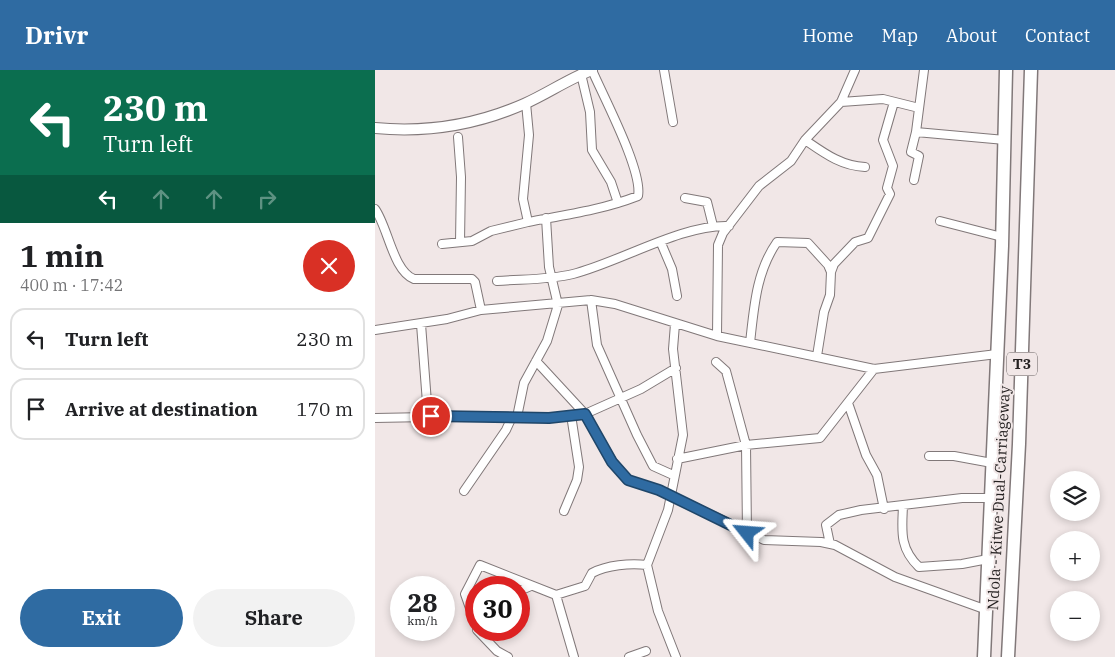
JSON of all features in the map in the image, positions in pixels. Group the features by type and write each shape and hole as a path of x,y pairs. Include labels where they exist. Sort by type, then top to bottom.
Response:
{"highway":[{"name":"Ndola - Kitwe Dual-Carriageway","path":"984,657 1002,237 1006,70"},
{"name":"Ndola - Kitwe Dual-Carriageway","path":"1008,657 1018,451 1031,70"}],"main road":[{"path":"375,128 405,130 439,128 483,121 526,103 592,70"}],"street":[{"path":"442,244 472,241 491,231 558,214 587,212 638,196 639,193 622,135 592,70"},
{"path":"664,70 673,122"},
{"path":"717,336 719,245 729,226 759,186 791,161 805,140 841,102 855,70"},
{"path":"914,180 919,156 911,152 916,132 924,70"},
{"path":"581,74 590,112 591,150 611,182 618,203"},
{"path":"841,102 883,99 919,108"},
{"path":"817,356 824,312 830,294 831,272 834,264 855,242 868,238 890,194 887,188 893,166 883,140 894,102"},
{"path":"526,103 529,134 523,199 528,222"},
{"path":"916,132 1005,140"},
{"path":"458,137 461,177 460,242"},
{"path":"805,140 831,158 852,166 865,167"},
{"path":"685,198 707,202 713,226"},
{"path":"375,209 381,217 401,268 408,277 414,279 472,279 475,282 481,310"},
{"path":"464,491 515,417 524,382 547,341 558,305 549,268 547,218"},
{"path":"940,220 1002,237"},
{"path":"497,281 572,274 713,226 729,226"},
{"path":"750,343 760,278 764,265 777,242 808,243 831,272"},
{"path":"661,243 672,269 677,296"},
{"path":"375,330 421,324 481,310 558,305 591,300 615,304 717,336 874,369 997,354"},
{"path":"591,300 597,345 653,466 673,475"},
{"path":"421,324 428,416"},
{"path":"675,324 673,349 683,429 673,475 672,496 647,565 658,611 676,657"},
{"path":"536,362 585,414 622,475 632,482 672,496 747,533 772,541 829,544 850,551 875,568 895,577 987,610"},
{"path":"715,362 726,371 746,445 747,533"},
{"path":"375,418 428,416 549,418 585,414 649,385 676,368"},
{"path":"677,459 746,445 820,438 874,369"},
{"path":"848,403 866,455 877,475 884,508"},
{"path":"564,511 577,480 579,467 571,415"},
{"path":"929,456 954,456 992,464"},
{"path":"829,544 826,528 830,520 856,511 962,498 990,498"},
{"path":"903,506 901,540 913,562 919,566 962,564 988,558"},
{"path":"531,586 556,595 585,586 592,573 601,569 637,564 647,565"},
{"path":"474,576 480,565 507,576"},
{"path":"556,595 574,657"},
{"path":"487,641 497,651 508,657"},
{"path":"629,657 646,651"}],"route":[{"path":"431,416 549,418 585,414 595,428 612,462 628,480 659,490 747,533"}]}
